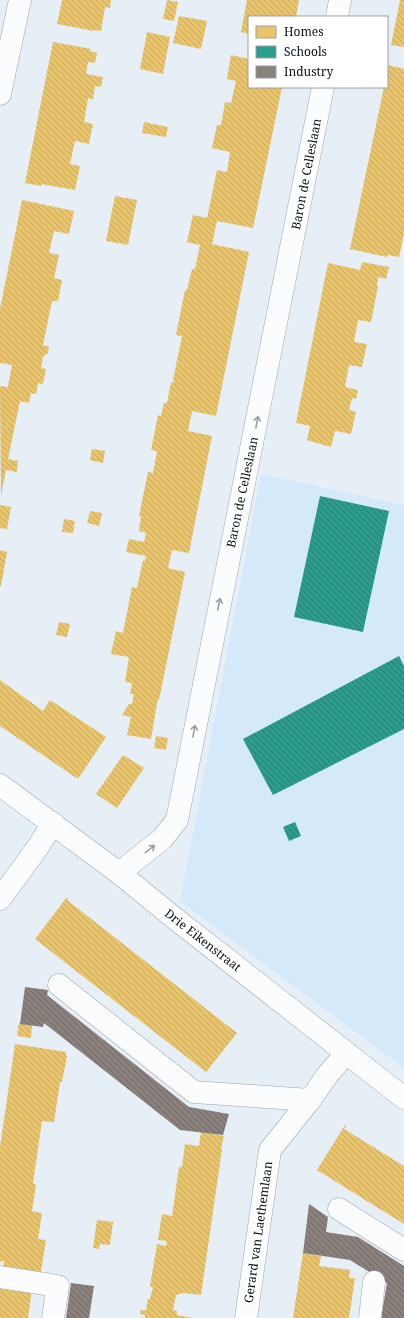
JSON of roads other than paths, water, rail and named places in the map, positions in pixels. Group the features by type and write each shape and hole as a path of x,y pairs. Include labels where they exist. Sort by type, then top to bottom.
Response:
{"street":[{"path":"0,94 20,0"},
{"path":"337,16 340,0"},
{"name":"Baron de Celleslaan","path":"119,873 162,839 177,820 323,88"},
{"name":"Drie Eikenstraat","path":"0,785 119,873 346,1054 404,1098"},
{"path":"0,899 53,823"},
{"path":"59,985 194,1092 310,1100"},
{"name":"Gerard van Laethemlaan","path":"246,1318 270,1150 310,1100 328,1074 346,1054"},
{"path":"339,1209 404,1250"},
{"path":"0,1276 58,1286 53,1318"},
{"path":"370,1318 374,1282"}]}
